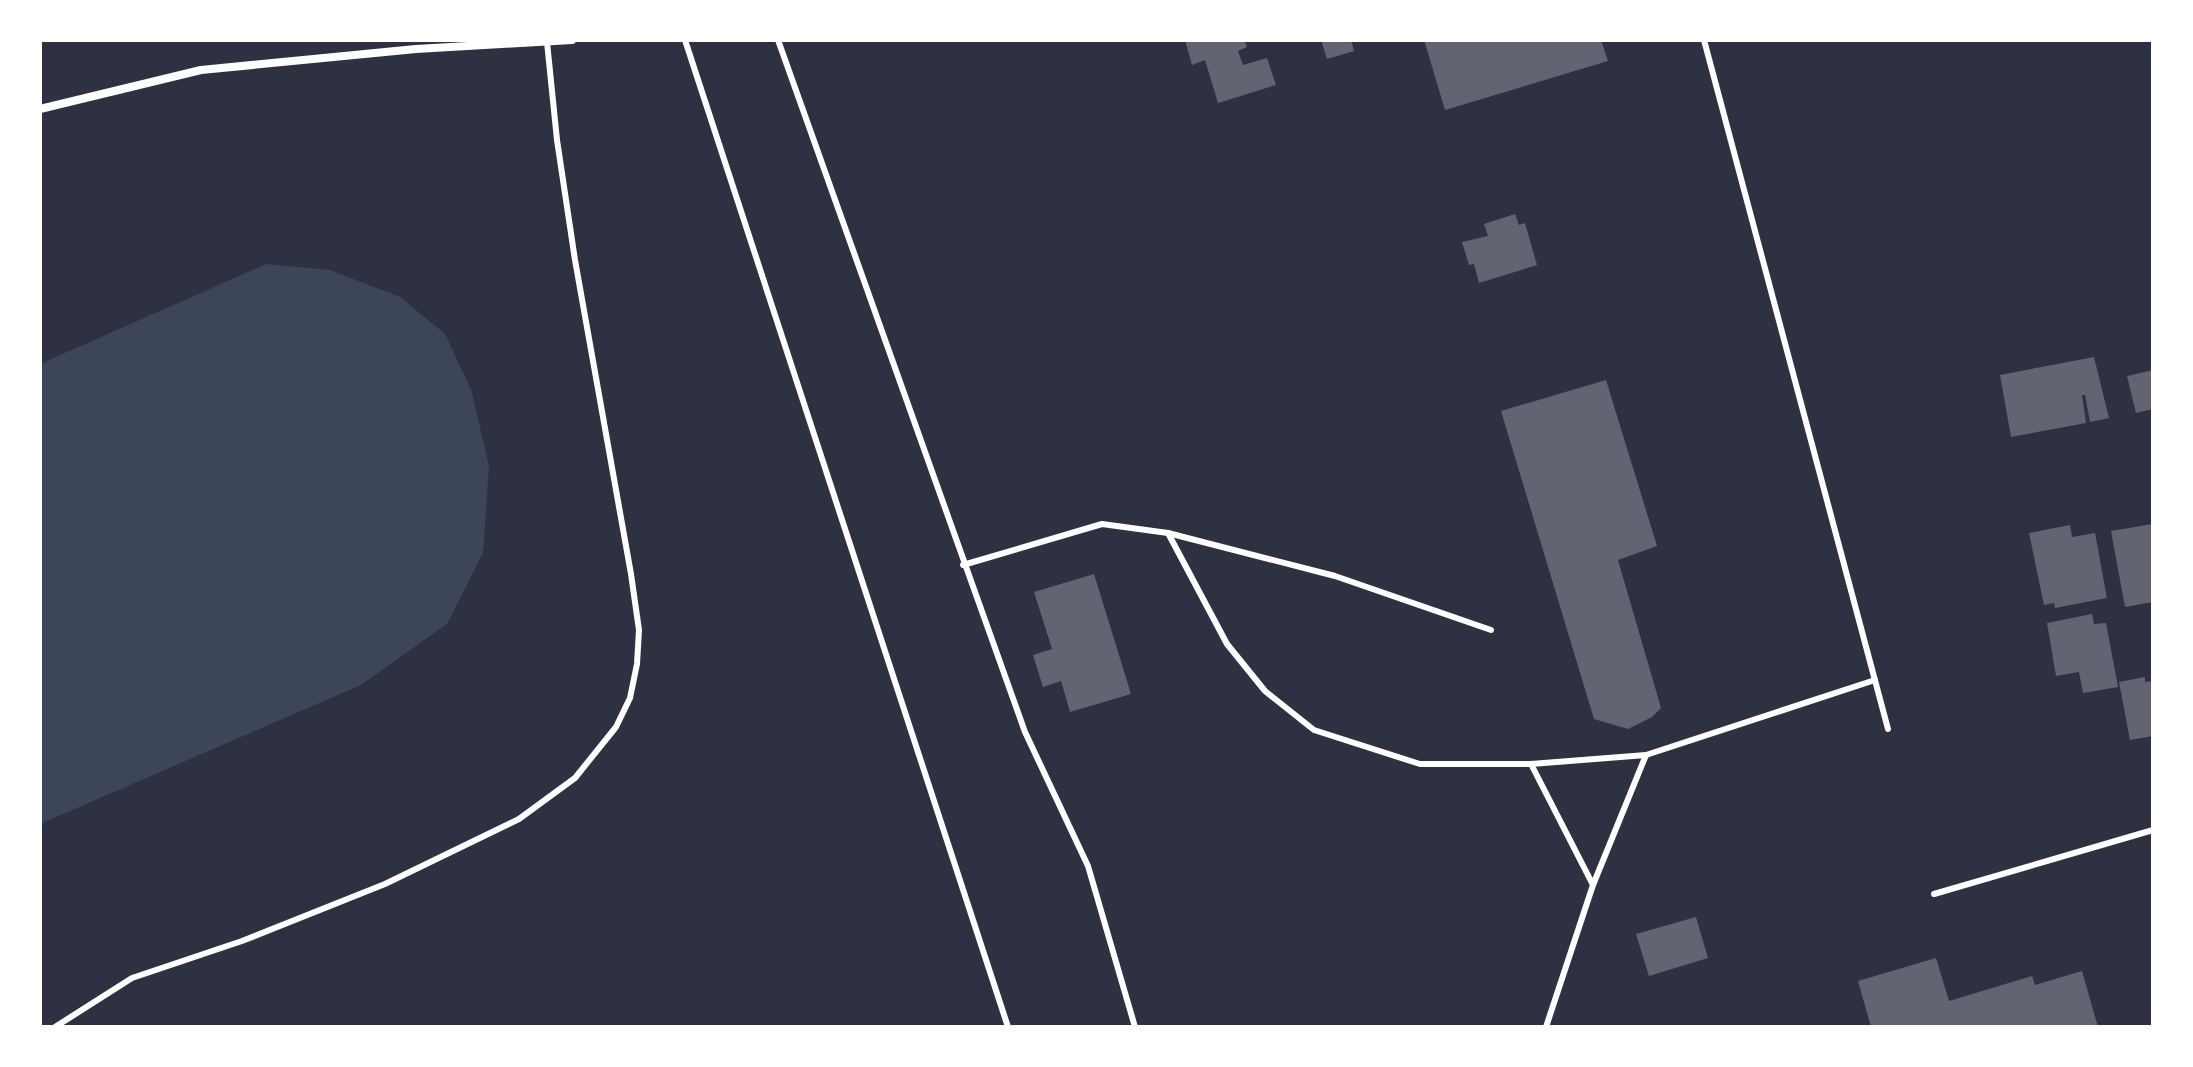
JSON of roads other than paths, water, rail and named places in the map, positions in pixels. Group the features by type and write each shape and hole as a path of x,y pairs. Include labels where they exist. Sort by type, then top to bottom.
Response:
{"street":[{"path":"40,109 201,70 416,45 572,40"}],"lane":[{"path":"685,40 1008,1027"},
{"path":"778,40 1025,732 1088,866 1135,1027"},
{"path":"1704,40 1888,729"},
{"path":"55,1027 132,978 242,941 385,884 519,819 575,778 621,718 635,676 639,630 575,260 557,140 547,42"},
{"path":"963,565 1102,524 1168,533 1335,576 1491,630"},
{"path":"1168,533 1227,644 1265,691 1314,730 1420,764 1531,764 1646,755 1875,680"},
{"path":"1546,1027 1593,885 1646,755"},
{"path":"1531,764 1593,885"},
{"path":"1934,894 2153,830"}]}
